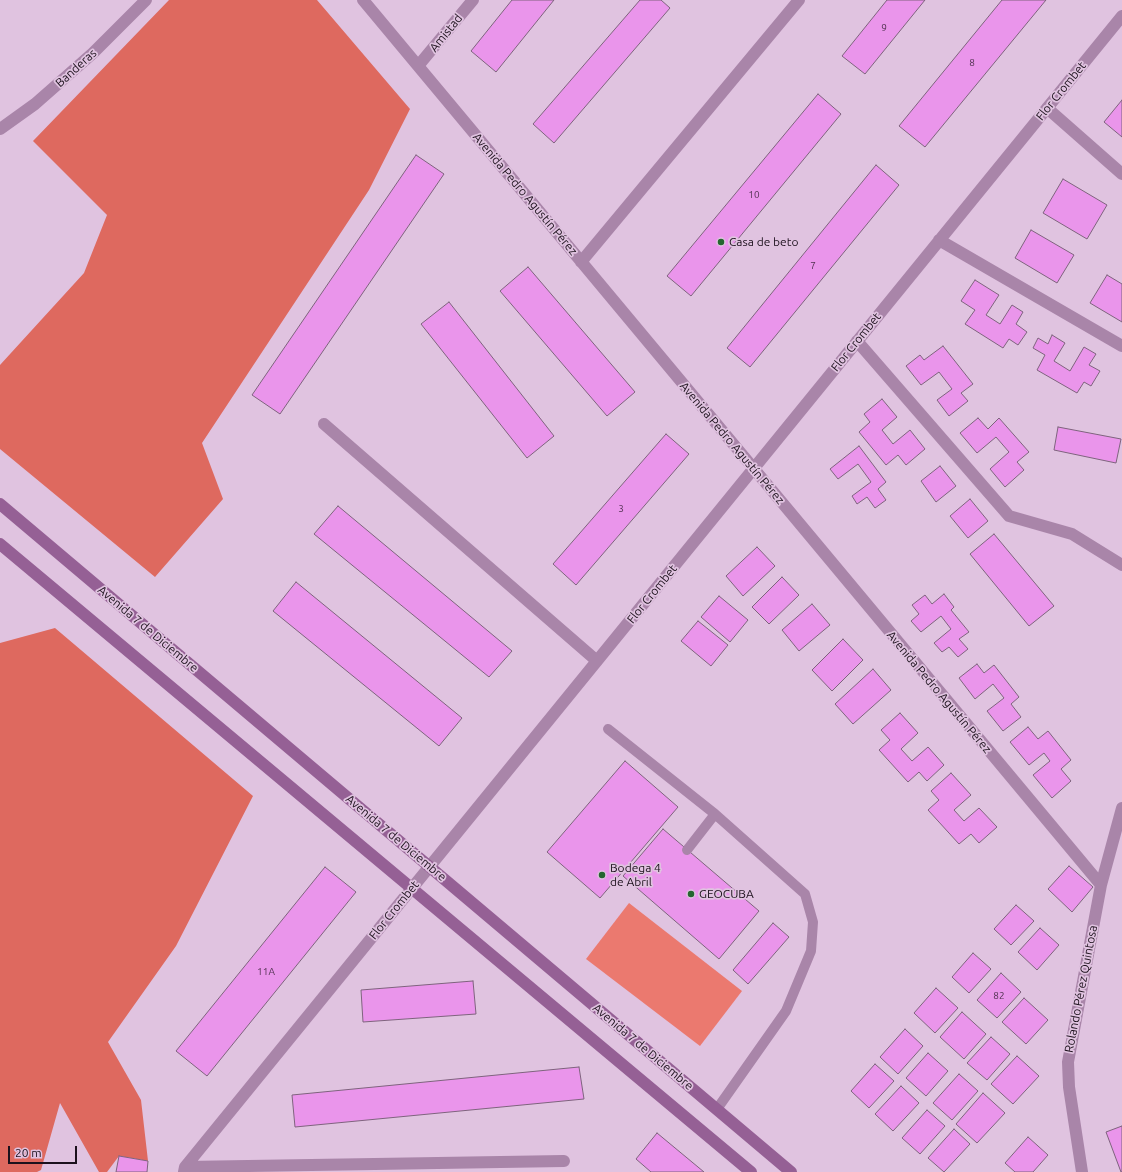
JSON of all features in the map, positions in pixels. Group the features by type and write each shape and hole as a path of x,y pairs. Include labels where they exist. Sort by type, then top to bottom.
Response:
{"main road":[{"name":"Avenida 7 de Diciembre","path":"0,504 791,1172"},
{"path":"0,544 751,1172"}],"street":[{"name":"Banderas","path":"0,128 36,104 93,52 146,0"},
{"name":"Avenida Pedro Agustín Pérez","path":"363,0 1101,885"},
{"name":"Amistad","path":"418,66 473,0"},
{"path":"581,262 799,0"},
{"name":"Flor Crombet","path":"184,1170 429,866 1122,16"},
{"path":"1047,108 1122,174"},
{"path":"939,240 1122,346"},
{"path":"858,341 1009,516 1072,534 1122,565"},
{"path":"324,424 597,661"},
{"name":"Rolando Pérez Quintosa","path":"1082,1172 1069,1087 1068,1062 1101,885 1122,808"},
{"path":"184,1170 564,1161"}],"lane":[{"path":"608,729 715,814 805,894 813,922 811,951 786,1011 716,1109"},
{"path":"687,850 715,814"}],"shaded area":[{"path":"169,0 317,0 410,109 369,190 202,443 223,499 155,577 0,449 0,365 84,273 107,215 33,141"},
{"path":"55,628 253,796 176,946 108,1042 141,1100 148,1161 119,1156 107,1172 99,1172 60,1103 41,1170 37,1172 0,1172 0,643"},
{"path":"629,903 742,991 700,1046 586,959"}],"building":[{"path":"512,0 554,0 496,72 471,51"},
{"path":"640,0 661,0 670,8 554,143 533,124"},
{"path":"887,0 925,0 865,74 842,56"},
{"path":"1002,0 1046,0 925,147 899,126"},
{"path":"818,94 841,114 691,296 667,276"},
{"path":"1122,100 1122,137 1104,122"},
{"path":"416,155 444,174 280,414 252,395"},
{"path":"876,165 899,185 750,367 727,348"},
{"path":"1063,179 1107,205 1087,239 1043,213"},
{"path":"1031,230 1074,255 1057,283 1015,258"},
{"path":"528,267 635,392 607,416 500,291"},
{"path":"1107,275 1122,284 1122,322 1090,303"},
{"path":"975,280 999,295 986,315 1000,324 1012,305 1023,312 1016,324 1027,332 1018,345 1009,339 1003,348 965,324 975,310 961,301"},
{"path":"449,302 554,436 527,458 421,324"},
{"path":"1052,335 1065,343 1054,361 1070,371 1084,347 1096,354 1089,365 1100,371 1091,386 1084,382 1077,393 1037,370 1045,355 1033,348 1038,338 1048,344"},
{"path":"943,346 973,384 961,393 968,401 949,416 937,400 952,389 939,372 921,385 906,366 920,355 924,360"},
{"path":"882,399 897,417 882,430 893,444 910,430 925,449 906,465 898,455 886,465 859,432 870,422 864,414"},
{"path":"978,418 988,429 999,418 1029,452 1017,462 1024,470 1005,487 990,469 1009,452 996,437 977,453 960,433"},
{"path":"1058,427 1121,439 1116,463 1054,450"},
{"path":"666,434 689,454 576,585 553,564"},
{"path":"859,446 886,482 878,489 886,500 875,508 867,497 857,504 852,496 871,482 858,464 838,479 830,469"},
{"path":"940,466 956,486 936,502 921,481"},
{"path":"970,499 988,521 968,538 950,516"},
{"path":"338,506 512,651 489,677 314,534"},
{"path":"994,534 1054,606 1029,626 970,554"},
{"path":"757,547 775,566 743,596 726,576"},
{"path":"782,577 799,595 769,624 752,607"},
{"path":"296,582 462,718 439,746 273,611"},
{"path":"944,594 954,607 951,610 969,632 959,639 968,649 958,657 949,647 942,652 934,643 951,629 941,616 921,632 911,621 919,614 912,605 925,595 932,604"},
{"path":"719,596 748,620 730,642 701,617"},
{"path":"812,604 830,625 799,651 782,630"},
{"path":"698,621 728,645 711,666 681,641"},
{"path":"843,639 863,660 832,691 812,670"},
{"path":"977,664 984,673 994,665 1019,697 1011,704 1021,717 1003,731 987,711 1004,698 993,684 975,699 959,678"},
{"path":"873,669 891,690 853,724 835,704"},
{"path":"900,713 918,733 901,749 912,761 928,747 944,765 927,781 919,772 908,782 879,750 890,740 881,730"},
{"path":"1028,727 1038,739 1048,731 1071,760 1061,769 1071,781 1052,798 1033,775 1050,761 1044,753 1029,765 1010,742"},
{"path":"625,761 678,807 600,898 547,852"},
{"path":"951,773 971,795 954,810 964,821 979,808 997,827 979,843 971,834 959,844 928,810 939,800 931,791"},
{"name":"GEOCUBA","path":"663,829 759,911 719,959 623,876"},
{"path":"1069,866 1093,887 1072,912 1048,889"},
{"path":"325,867 356,892 207,1076 176,1051"},
{"path":"1016,905 1034,921 1011,945 994,929"},
{"path":"773,923 789,937 748,984 733,970"},
{"path":"1040,928 1059,945 1037,970 1018,952"},
{"path":"973,953 991,969 969,993 952,977"},
{"path":"1001,973 1021,992 997,1018 977,1000"},
{"path":"473,981 476,1014 363,1022 361,990"},
{"path":"936,988 958,1008 935,1033 914,1013"},
{"path":"1024,998 1048,1020 1026,1044 1002,1022"},
{"path":"962,1012 986,1034 964,1059 940,1037"},
{"path":"905,1029 923,1046 898,1074 880,1057"},
{"path":"991,1037 1010,1054 987,1080 967,1063"},
{"path":"928,1053 948,1071 926,1096 906,1078"},
{"path":"1017,1056 1039,1076 1013,1104 991,1084"},
{"path":"875,1064 894,1081 869,1108 851,1091"},
{"path":"579,1067 584,1099 295,1127 292,1095"},
{"path":"959,1074 978,1091 952,1120 933,1103"},
{"path":"901,1086 919,1103 893,1131 875,1114"},
{"path":"983,1093 1005,1113 977,1143 956,1124"},
{"path":"927,1110 945,1126 920,1154 902,1138"},
{"path":"1122,1126 1122,1172 1121,1172 1106,1132"},
{"path":"954,1129 970,1144 944,1172 928,1158"},
{"path":"657,1133 704,1172 651,1172 636,1159"},
{"path":"1028,1137 1048,1155 1033,1172 1015,1172 1005,1163"},
{"path":"119,1156 148,1161 147,1172 116,1172"}],"place":[{"name":"Casa de beto","path":"721,242"},
{"name":"Bodega 4 de Abril","path":"602,875"},
{"name":"GEOCUBA","path":"691,894"}]}
